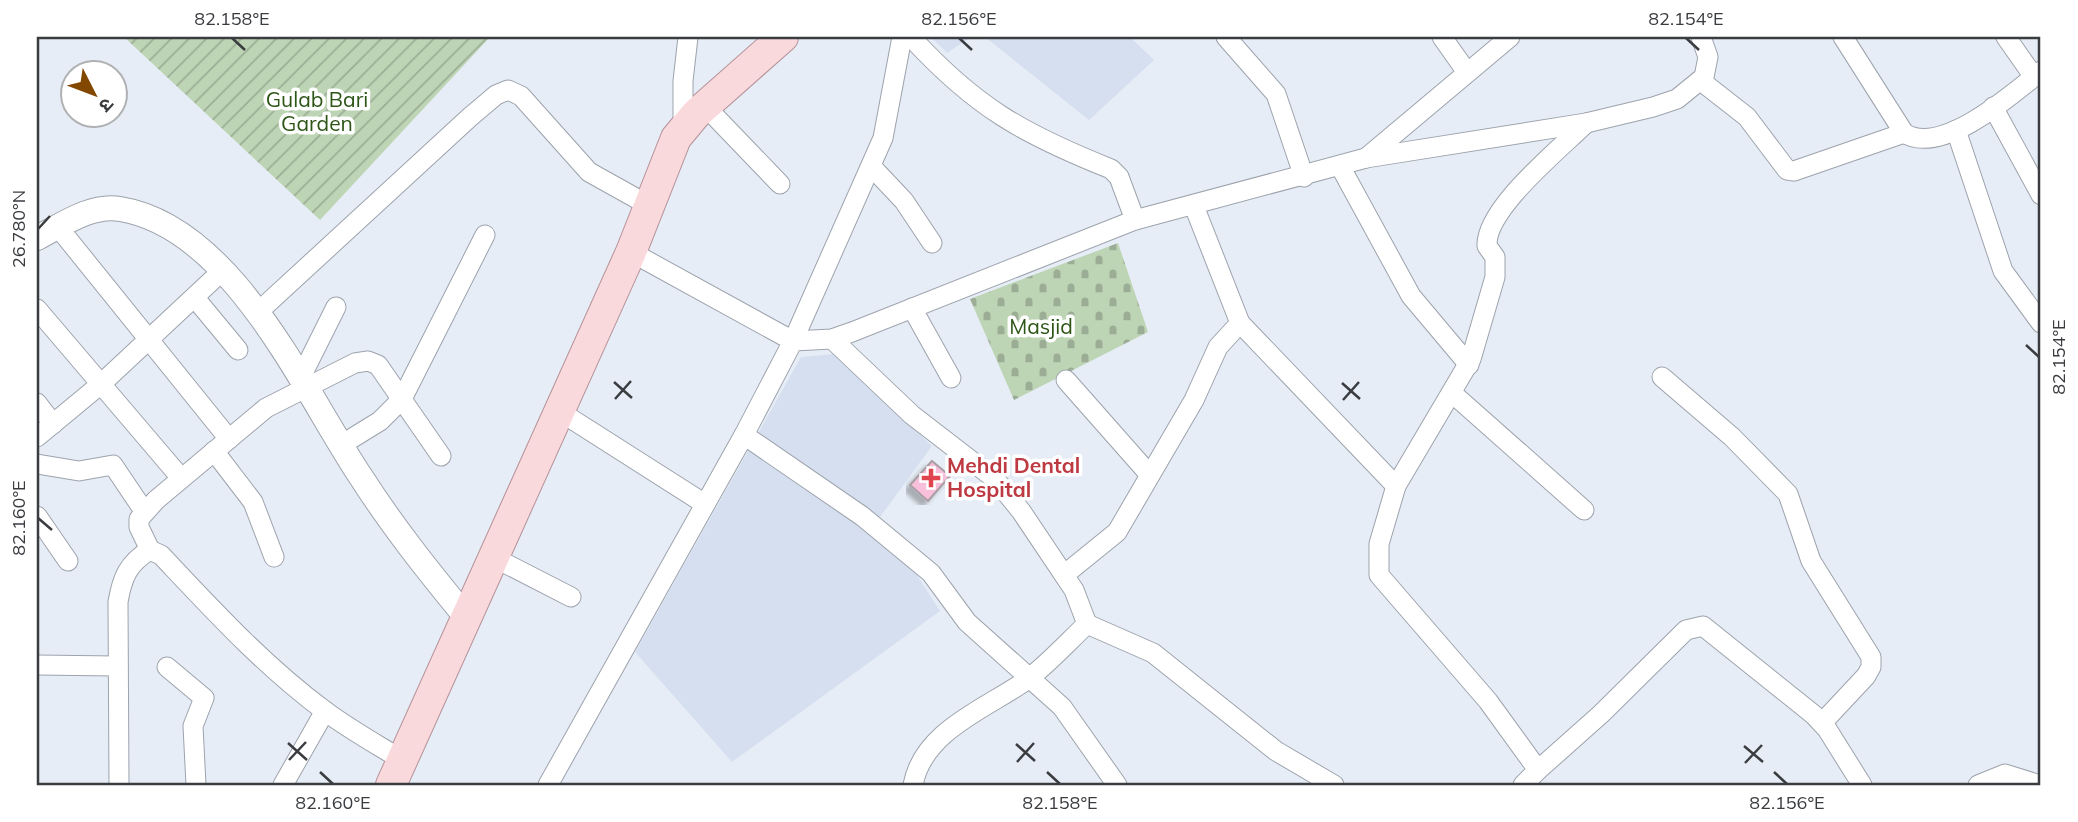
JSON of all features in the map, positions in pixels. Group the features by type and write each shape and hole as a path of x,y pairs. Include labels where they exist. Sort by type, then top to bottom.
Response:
{"main road":[{"path":"397,773 631,252 683,127 783,37"}],"street":[{"path":"683,127 683,81 688,37"},
{"path":"548,785 744,435 793,341 871,166 890,113 902,37"},
{"path":"911,37 962,89 996,114 1036,137 1111,169 1119,177 1135,220"},
{"path":"1442,37 1466,71"},
{"path":"1366,159 1466,71 1510,37"},
{"path":"631,252 793,341 832,339 1135,220 1366,159 1586,123 1677,99 1700,81 1708,66 1708,57 1701,37"},
{"path":"1843,37 1904,133"},
{"path":"1700,81 1747,117 1787,170 1794,171 1904,133 1924,139 1956,130 1993,107 2038,74 2006,37"},
{"path":"1231,38 1276,94 1304,177"},
{"path":"257,313 470,117 496,95 508,90 520,96 589,172 650,206"},
{"path":"705,106 780,184"},
{"path":"1993,107 2041,195"},
{"path":"1538,770 1488,701 1378,575 1379,544 1396,486 1469,365 1495,277 1494,257 1487,246 1490,227 1513,196 1586,123"},
{"path":"1956,130 2003,271 2041,323"},
{"path":"871,166 904,201 932,243"},
{"path":"1340,166 1411,296 1469,365"},
{"path":"1194,206 1240,323 1396,486"},
{"path":"274,557 253,502 221,445 149,340 47,232 96,210 117,208 168,224 185,235 222,271 257,313 304,381 341,446 412,552 466,617"},
{"path":"341,446 380,421 402,399 485,235"},
{"path":"37,437 101,384 222,271"},
{"path":"195,298 238,350"},
{"path":"304,381 336,307"},
{"path":"912,308 951,378"},
{"path":"37,309 181,478"},
{"path":"1063,575 1116,532 1194,400 1219,347 1240,323"},
{"path":"832,339 912,415 995,479 1021,511 1063,575 1087,624 1153,653 1276,751 1334,785"},
{"path":"397,773 227,624 161,555 150,550 139,527 144,511 266,408 304,381 355,363 368,361 378,365 441,456"},
{"path":"1662,377 1732,437 1788,494 1811,561 1871,657 1871,667 1866,676 1822,723"},
{"path":"1066,380 1149,474"},
{"path":"1452,393 1584,510"},
{"path":"37,403 53,424"},
{"path":"559,411 705,504"},
{"path":"744,435 862,516 931,573 967,622 1062,707 1117,785"},
{"path":"37,464 79,471 114,465 144,511"},
{"path":"37,516 68,561"},
{"path":"119,785 116,628 122,579 131,564 150,550"},
{"path":"493,557 571,597"},
{"path":"913,785 922,759 943,736 1029,678 1087,624"},
{"path":"1523,785 1601,714 1686,630 1695,625 1703,626 1822,723 1862,785"},
{"path":"37,666 116,666"},
{"path":"167,667 204,698 193,726 196,785"},
{"path":"283,785 325,711"},
{"path":"1979,785 2005,774 2040,785"}],"shaded area":[{"path":"931,37 971,37 947,53"},
{"path":"985,37 1130,37 1154,60 1089,120"},
{"path":"834,354 932,446 880,517 940,611 732,762 635,652 801,357"}],"green space":[{"name":"Gulab Bari Garden","path":"124,37 490,37 320,220"},
{"name":"Masjid","path":"1118,243 1148,332 1014,400 970,299"}],"building":[{"path":"932,461 950,476 928,501 910,485"}],"place":[{"name":"Mehdi Dental Hospital","path":"931,478"}]}
